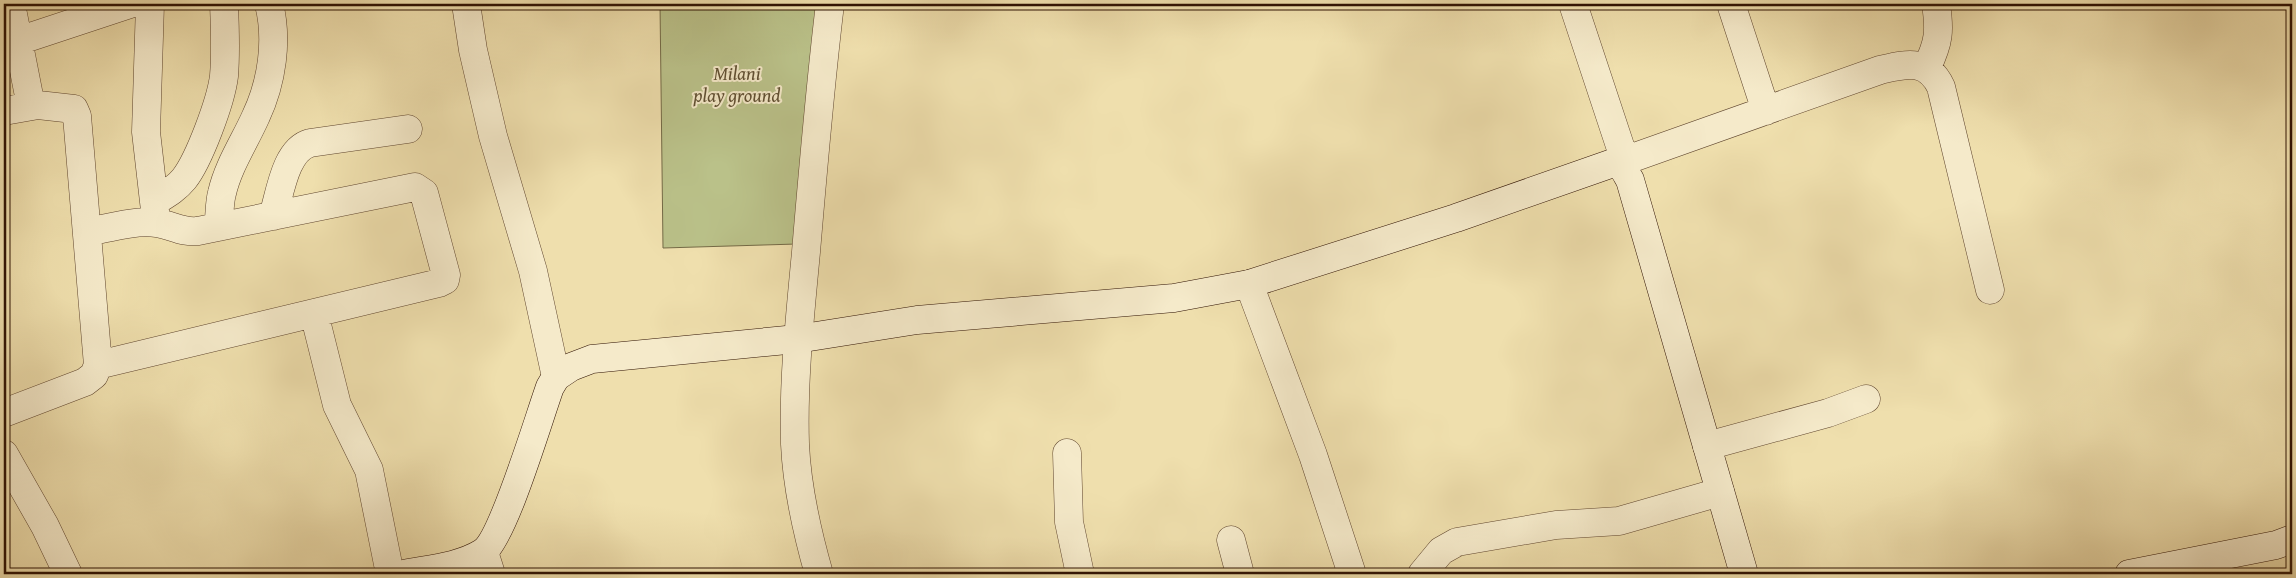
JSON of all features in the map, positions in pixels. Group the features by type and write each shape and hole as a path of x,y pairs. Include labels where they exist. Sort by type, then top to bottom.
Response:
{"street":[{"path":"10,4 30,101 38,105"},
{"path":"18,41 130,4"},
{"path":"150,4 146,132 155,213"},
{"path":"87,232 137,223 155,213 193,165 219,98 224,78 226,48 224,4"},
{"path":"218,227 222,194 228,173 257,114 267,83 274,36 274,22 269,4"},
{"path":"466,4 473,50 491,126 534,271 556,378"},
{"path":"819,574 805,522 795,446 797,340 812,167 830,4"},
{"path":"1573,4 1622,162 1630,180 1744,574"},
{"path":"1731,4 1766,110"},
{"path":"1927,67 1938,43 1939,26 1936,4"},
{"path":"404,574 455,564 487,563 550,387 556,378 576,364 592,359 797,340 917,320 1174,298 1249,284 1456,218 1608,164 1622,162 1880,70 1905,65 1927,67 1941,87 1990,290"},
{"path":"4,111 38,105 74,109 77,116 98,365 94,375 85,382 4,413"},
{"path":"273,216 290,159 300,148 310,143 408,128"},
{"path":"98,365 439,284 445,280 446,275 424,193 415,187 187,232 155,213"},
{"path":"1249,284 1313,455 1352,574"},
{"path":"314,313 337,405 369,470 390,574"},
{"path":"1707,446 1828,413 1866,399"},
{"path":"1067,453 1069,522 1080,574"},
{"path":"4,454 45,526 68,574"},
{"path":"1422,574 1442,551 1457,542 1556,525 1619,522 1720,492"},
{"path":"2129,574 2276,545 2292,539"},
{"path":"1231,540 1240,574"}],"green space":[{"name":"Milani play ground","path":"660,4 821,4 797,244 663,248"}]}
